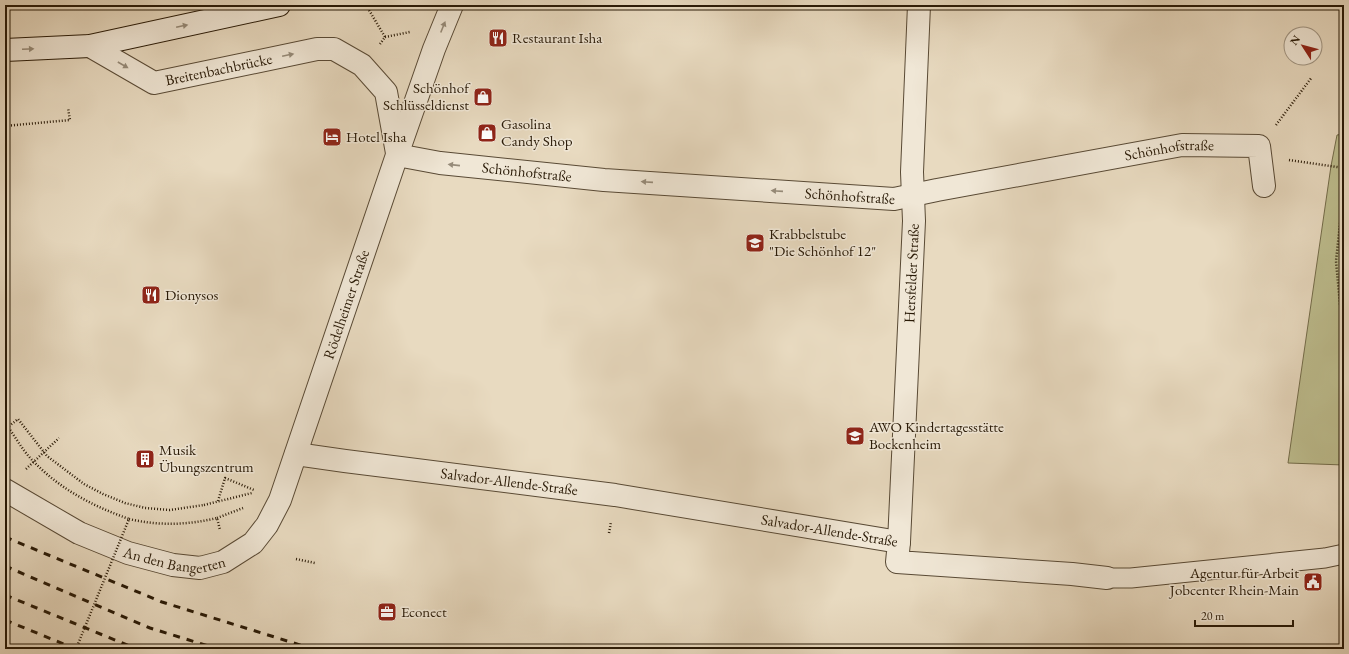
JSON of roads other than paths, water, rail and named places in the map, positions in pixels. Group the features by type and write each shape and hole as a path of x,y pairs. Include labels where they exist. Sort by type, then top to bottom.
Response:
{"street":[{"path":"5,50 90,46 279,5"},
{"name":"Rödelheimer Straße","path":"296,454 397,155 434,49 452,5"},
{"name":"Hersfelder Straße","path":"898,542 914,221 912,172 919,5"},
{"name":"Breitenbachbrücke","path":"90,46 154,83 317,49 334,49"},
{"name":"Rödelheimer Straße","path":"334,49 362,65 386,92 397,155"},
{"name":"Schönhofstraße","path":"397,155 440,164 604,180 894,199 1182,145 1258,146 1264,186"},
{"name":"An den Bangerten","path":"5,490 79,533 135,555 173,565 200,568 224,562 253,544 267,525 280,500 296,454"},
{"name":"Salvador-Allende-Straße","path":"296,454 615,495 898,542 897,562 1072,574 1107,578"}],"lane":[{"name":"Salvador-Allende-Straße","path":"1107,578 1146,576 1325,558 1344,554"}],"railway":[{"path":"5,537 162,602 313,649"},
{"path":"5,566 150,628 218,649"},
{"path":"5,595 137,649"},
{"path":"5,620 76,649"},
{"path":"5,645 14,649"}],"place":[{"name":"Restaurant Isha","path":"498,38"},
{"name":"Schönhof Schlüsseldienst","path":"483,97"},
{"name":"Gasolina Candy Shop","path":"487,133"},
{"name":"Hotel Isha","path":"332,137"},
{"name":"Krabbelstube \"Die Schönhof 12\"","path":"755,243"},
{"name":"Dionysos","path":"151,295"},
{"name":"AWO Kindertagesstätte Bockenheim","path":"855,436"},
{"name":"Musik Übungszentrum","path":"145,459"},
{"name":"Agentur für Arbeit Jobcenter Rhein-Main","path":"1313,582"},
{"name":"Econect","path":"387,612"}]}
